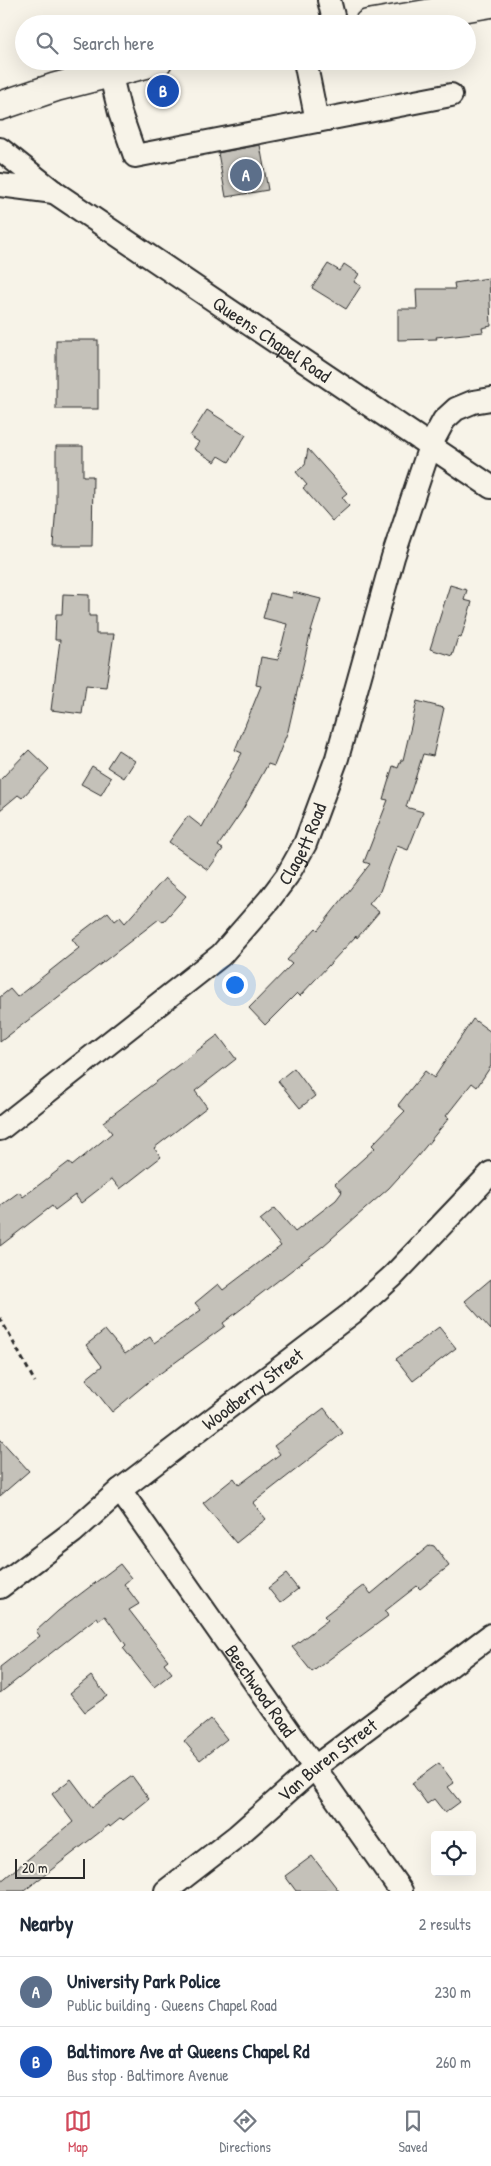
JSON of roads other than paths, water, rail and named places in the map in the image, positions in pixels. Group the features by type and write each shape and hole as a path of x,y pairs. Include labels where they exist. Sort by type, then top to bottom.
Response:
{"main road":[{"path":"421,15 491,3"},
{"path":"0,106 56,86 119,70"}],"street":[{"path":"329,0 333,15"},
{"path":"307,70 317,121"},
{"path":"110,72 120,113 135,156 451,95"},
{"name":"Queens Chapel Road","path":"0,149 54,192 491,487"},
{"name":"Queens Chapel Road","path":"0,185 54,192"},
{"name":"Clagett Road","path":"0,1129 221,955 269,900 287,876 305,844 337,758 396,548 430,446 444,420 456,409 473,402 491,399"},
{"name":"Woodberry Street","path":"0,1587 73,1532 120,1490 352,1313 400,1269 491,1174"},
{"name":"Beechwood Road","path":"120,1490 316,1767 401,1891"},
{"name":"Van Buren Street","path":"166,1891 237,1836 316,1767 491,1635"}],"place":[{"name":"Baltimore Ave at Queens Chapel Rd","path":"163,91"},
{"name":"University Park Police","path":"246,175"}]}
